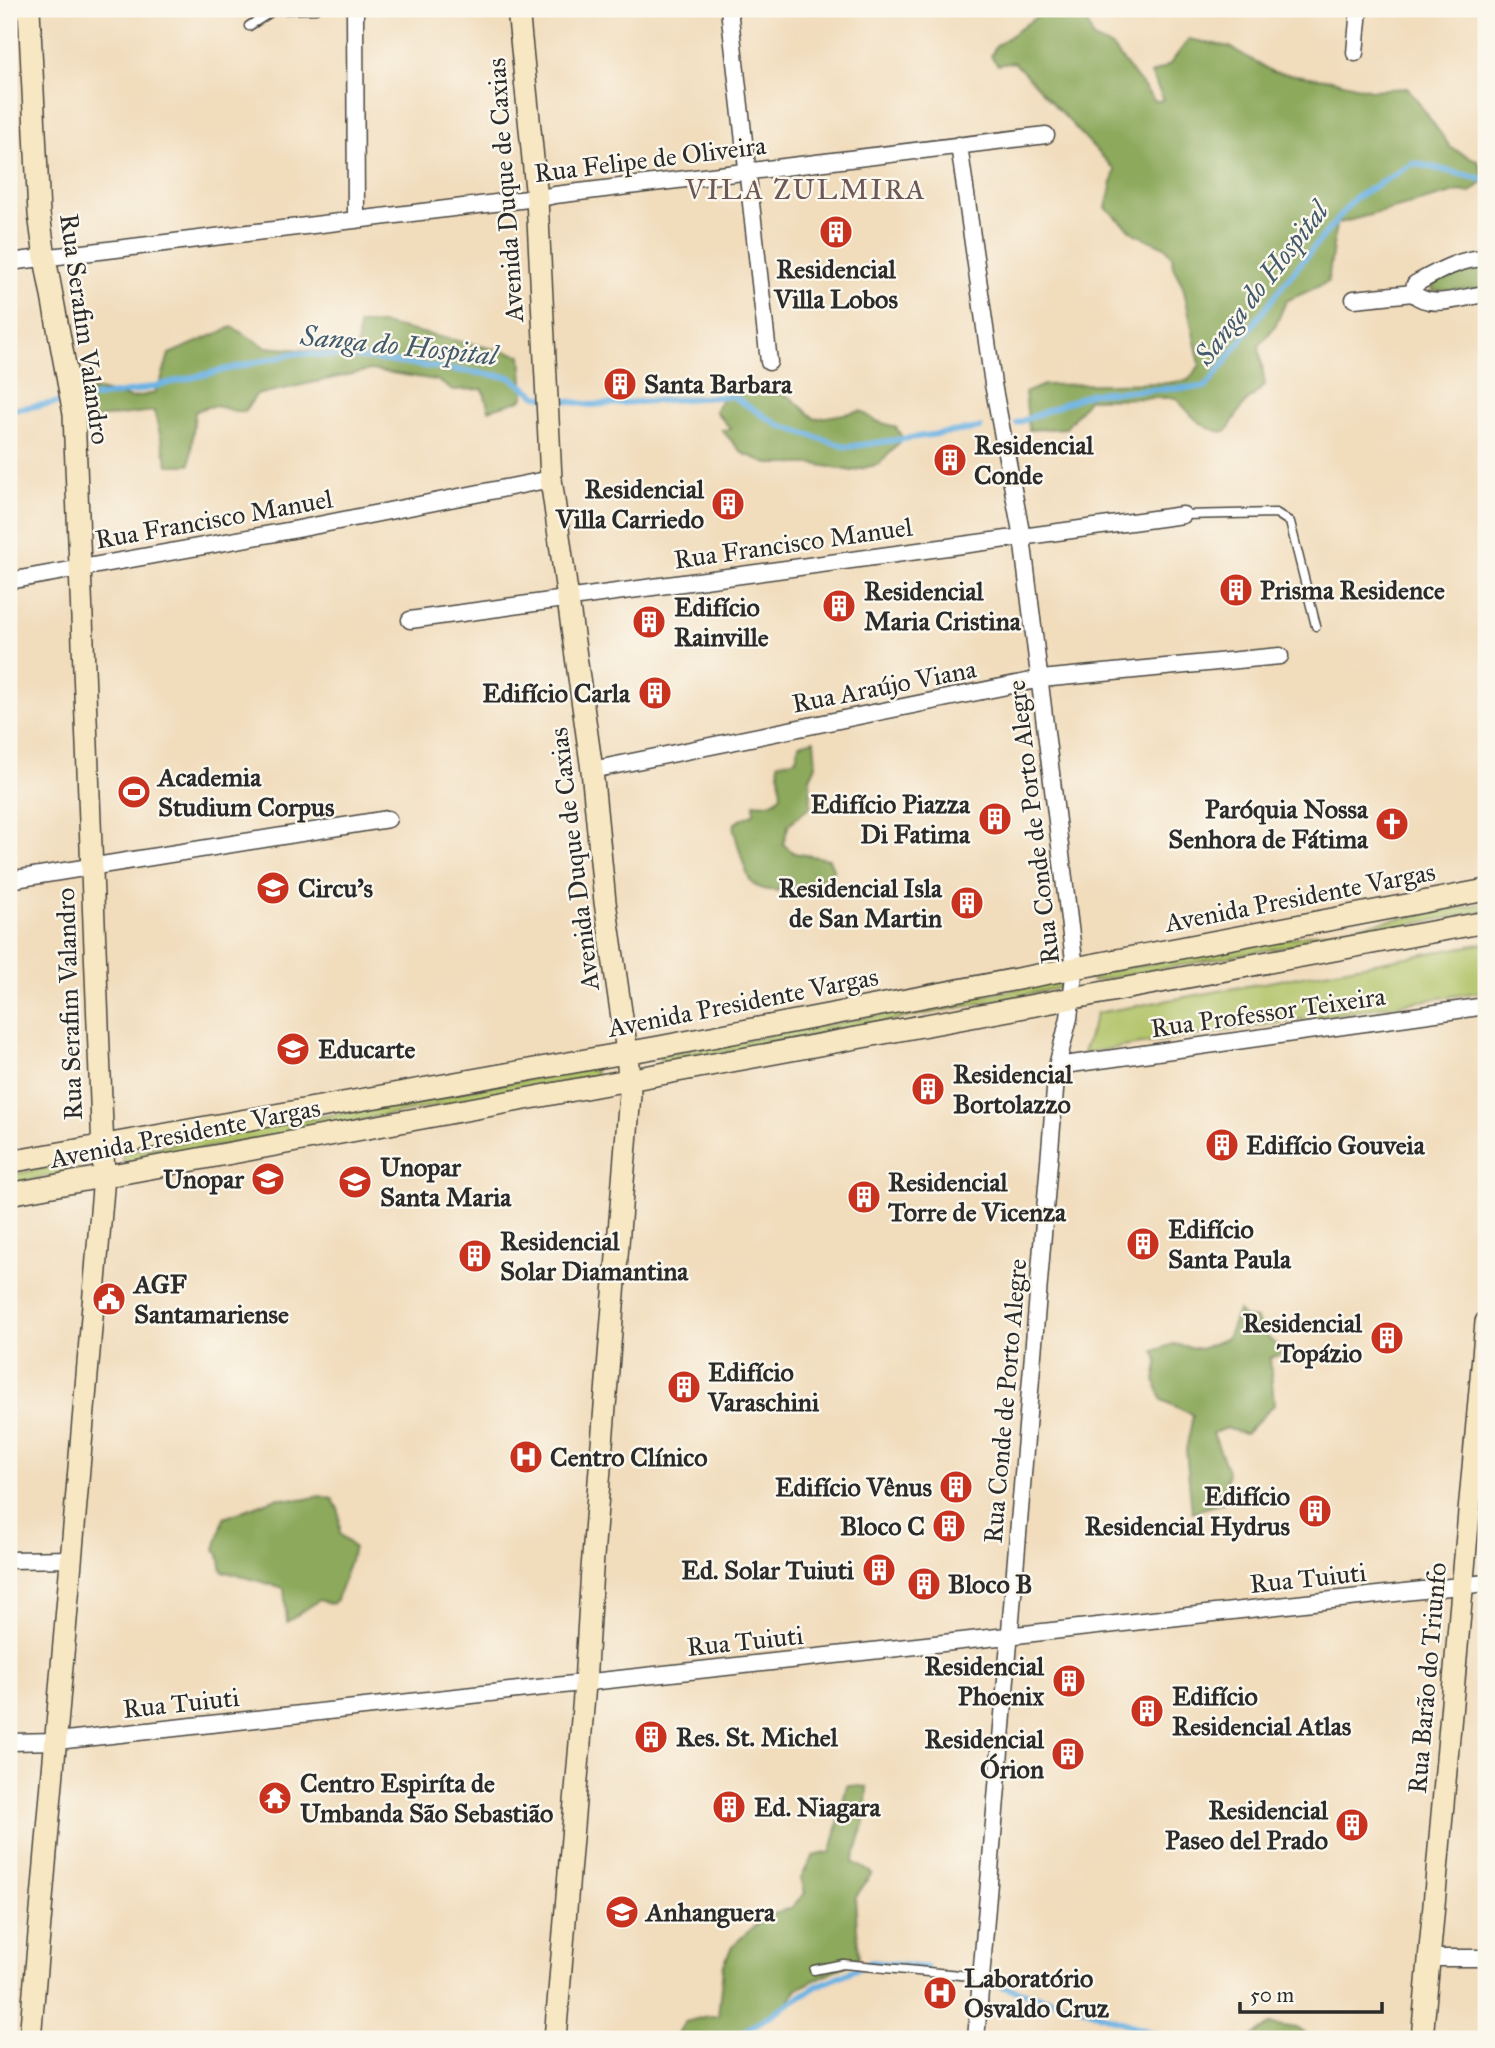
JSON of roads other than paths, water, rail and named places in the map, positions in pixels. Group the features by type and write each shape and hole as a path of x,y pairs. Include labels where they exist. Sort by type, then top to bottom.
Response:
{"street":[{"name":"Rua Serafim Valandro","path":"29,9 39,214 74,414 104,1177 30,2039"},
{"path":"355,9 356,220"},
{"name":"Avenida Duque de Caxias","path":"518,9 537,200 551,479 593,770 605,902 627,1052 630,1094 555,2039"},
{"path":"729,9 769,362"},
{"path":"1355,53 1359,9"},
{"name":"Rua Felipe de Oliveira","path":"9,262 517,200 537,200 555,195 1046,135"},
{"name":"Rua Conde de Porto Alegre","path":"959,145 993,384 1022,537 1075,968 1069,1018 1057,1066 976,2039"},
{"path":"1413,293 1415,284 1439,271 1486,257"},
{"path":"1413,293 1416,297 1435,303 1486,294"},
{"path":"1354,299 1413,293"},
{"name":"Rua Francisco Manuel","path":"9,581 298,530 551,479"},
{"name":"Rua Francisco Manuel","path":"410,620 1183,515"},
{"name":"Rua Araújo Viana","path":"593,770 1041,679 1280,656"},
{"path":"9,880 388,819"},
{"name":"Avenida Presidente Vargas","path":"9,1162 627,1052 1486,890"},
{"name":"Avenida Presidente Vargas","path":"9,1194 1486,922"},
{"name":"Rua Professor Teixeira","path":"1057,1066 1486,1006"},
{"name":"Rua Barão do Triunfo","path":"1422,2039 1486,1322"},
{"path":"9,1560 72,1559"},
{"name":"Rua Tuiuti","path":"9,1742 57,1741 1486,1583"},
{"path":"1430,1958 1486,1958"}],"lane":[{"path":"249,26 274,10 316,9"},
{"path":"1183,515 1276,513 1290,522 1316,625"},
{"path":"814,1970 843,1964 981,1977"}],"waterway":[{"name":"Sanga do Hospital","path":"1017,423 1091,393 1206,387 1286,281 1355,198 1414,163 1486,180"},
{"name":"Sanga do Hospital","path":"9,410 135,391 296,353 364,358 510,377 537,396 591,405 732,396 779,425 847,447 980,428"},
{"path":"732,2039 817,1986 872,1962 926,1968"},
{"path":"981,1981 1079,2007 1170,2039"}],"place":[{"name":"Residencial Villa Lobos","path":"836,232"},
{"name":"Santa Barbara","path":"620,384"},
{"name":"Residencial Conde","path":"950,460"},
{"name":"Residencial Villa Carriedo","path":"728,504"},
{"name":"Prisma Residence","path":"1236,590"},
{"name":"Residencial Maria Cristina","path":"839,606"},
{"name":"Edifício Rainville","path":"649,622"},
{"name":"Edifício Carla","path":"655,693"},
{"name":"Academia Studium Corpus","path":"134,792"},
{"name":"Edifício Piazza Di Fatima","path":"995,819"},
{"name":"Paróquia Nossa Senhora de Fátima","path":"1392,824"},
{"name":"Circu's","path":"273,888"},
{"name":"Residencial Isla de San Martin","path":"967,903"},
{"name":"Educarte","path":"293,1049"},
{"name":"Residencial Bortolazzo","path":"928,1089"},
{"name":"Edifício Gouveia","path":"1222,1145"},
{"name":"Unopar","path":"268,1179"},
{"name":"Unopar Santa Maria","path":"355,1182"},
{"name":"Residencial Torre de Vicenza","path":"864,1197"},
{"name":"Edifício Santa Paula","path":"1143,1244"},
{"name":"Residencial Solar Diamantina","path":"475,1256"},
{"name":"AGF Santamariense","path":"109,1299"},
{"name":"Residencial Topázio","path":"1387,1338"},
{"name":"Edifício Varaschini","path":"684,1387"},
{"name":"Centro Clínico","path":"526,1457"},
{"name":"Edifício Vênus","path":"956,1487"},
{"name":"Edifício Residencial Hydrus","path":"1315,1511"},
{"name":"Bloco C","path":"949,1526"},
{"name":"Ed. Solar Tuiuti","path":"879,1570"},
{"name":"Bloco B","path":"924,1584"},
{"name":"Residencial Phoenix","path":"1069,1681"},
{"name":"Edifício Residencial Atlas","path":"1147,1711"},
{"name":"Res. St. Michel","path":"651,1737"},
{"name":"Residencial Órion","path":"1068,1754"},
{"name":"Centro Espiríta de Umbanda São Sebastião","path":"275,1798"},
{"name":"Ed. Niagara","path":"729,1807"},
{"name":"Residencial Paseo del Prado","path":"1352,1825"},
{"name":"Anhanguera","path":"622,1912"},
{"name":"Laboratório Osvaldo Cruz","path":"940,1993"}],"district":[{"name":"VILA ZULMIRA","path":"806,189"}]}
